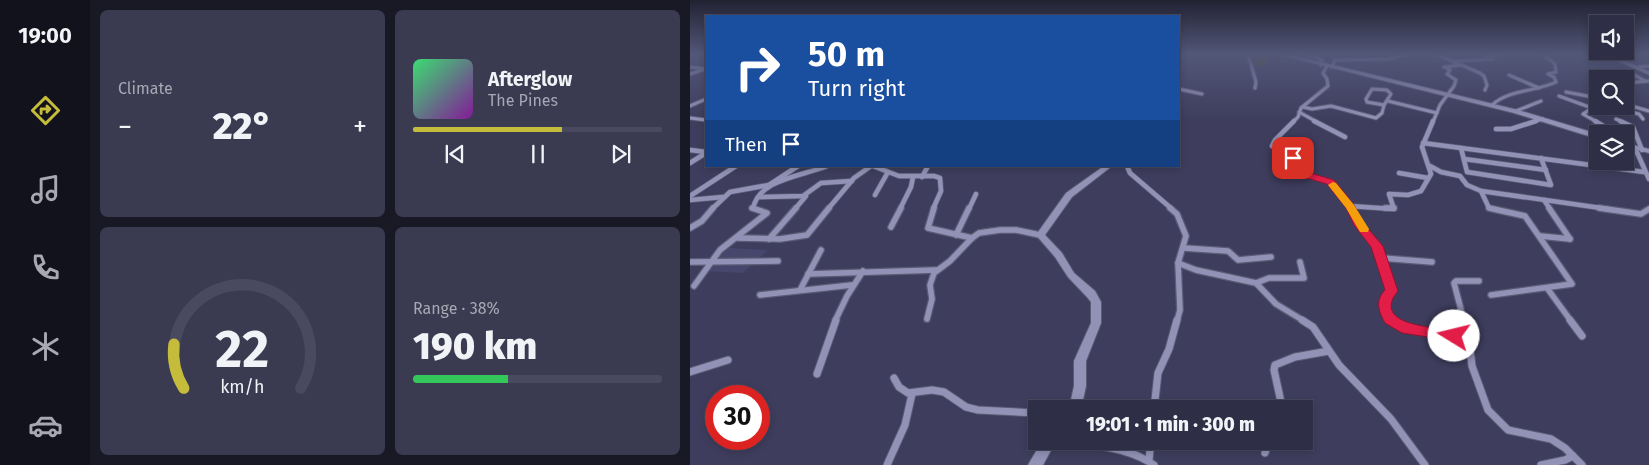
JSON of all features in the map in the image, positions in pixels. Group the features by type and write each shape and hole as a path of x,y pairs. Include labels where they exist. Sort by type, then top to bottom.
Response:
{"main road":[{"path":"1369,76 1492,104 1543,118 1589,134"}],"street":[{"path":"1252,76 1256,82 1255,88"},
{"path":"1325,76 1328,79 1328,86 1303,107 1298,117 1274,140 1272,146 1293,158 1306,175 1331,182 1349,206 1360,225 1377,246 1392,291 1385,298 1384,304 1390,319 1402,327 1464,339"},
{"path":"1349,206 1376,206 1394,209 1389,194 1414,195 1423,190 1431,174 1430,166 1422,147 1434,124 1437,113 1447,94 1454,86 1456,80 1450,76"},
{"path":"1483,76 1487,84 1485,90"},
{"path":"1511,76 1540,88"},
{"path":"1492,104 1498,98 1553,84 1556,80 1550,76"},
{"path":"1635,76 1647,82"},
{"path":"1634,83 1647,82"},
{"path":"1303,107 1312,109 1331,106 1376,118 1382,113 1391,92 1372,89 1366,99 1367,102 1384,105"},
{"path":"1180,90 1202,94"},
{"path":"1566,92 1589,96"},
{"path":"1558,96 1589,107"},
{"path":"690,106 705,99"},
{"path":"1388,100 1437,113"},
{"path":"1516,111 1541,101"},
{"path":"1634,107 1649,111"},
{"path":"1589,110 1584,114 1602,125"},
{"path":"1299,112 1308,119 1345,137"},
{"path":"1634,113 1639,114 1643,119"},
{"path":"690,118 705,120"},
{"path":"1496,129 1511,128 1543,118"},
{"path":"1423,143 1541,158 1647,175 1642,149 1633,127 1616,119"},
{"path":"1461,148 1466,172 1468,173 1551,185 1541,158"},
{"path":"690,150 705,153"},
{"path":"690,163 705,154"},
{"path":"1464,159 1546,170"},
{"path":"1430,166 1441,172 1460,176 1467,186 1482,191 1641,214 1649,209"},
{"path":"690,196 734,167"},
{"path":"694,286 720,250 767,213 752,209 769,185 796,167"},
{"path":"690,228 702,221 723,197 730,192 769,185 824,167"},
{"path":"737,238 769,239 807,235 852,181 863,170 870,167"},
{"path":"875,167 899,176 934,176 940,178 939,196 928,223 928,228 972,238"},
{"path":"922,177 927,167"},
{"path":"1040,235 1069,196 1109,167"},
{"path":"1127,167 1130,173 1177,214 1186,236 1178,263 1180,310 1169,349 1158,373 1157,400"},
{"path":"875,195 888,172"},
{"path":"1399,173 1428,178"},
{"path":"891,227 911,188 913,177"},
{"path":"769,239 806,195 821,183 852,181"},
{"path":"1482,191 1489,208 1524,215 1572,284 1491,295"},
{"path":"956,235 976,194"},
{"path":"759,197 806,195"},
{"path":"690,200 723,197"},
{"path":"1540,236 1570,239 1562,230 1544,200"},
{"path":"927,319 932,299 930,285 934,272 950,260 972,238 979,234 1000,230 1016,230 1040,235 1059,255 1071,274 1091,294 1096,302 1096,323 1080,361 1080,386 1077,400"},
{"path":"1184,248 1228,251 1238,260 1271,257"},
{"path":"800,290 821,250"},
{"path":"1382,258 1432,262"},
{"path":"690,262 778,261"},
{"path":"1178,263 1196,270 1256,283 1269,278 1304,278 1300,262"},
{"path":"808,274 937,270"},
{"path":"817,374 839,309 852,285 863,271"},
{"path":"1479,281 1456,281 1454,283 1464,317 1464,339 1470,349 1472,366 1488,410 1501,425 1518,434 1538,435 1551,440 1582,465"},
{"path":"1256,283 1276,304 1313,327 1329,351 1352,379 1391,419 1425,465"},
{"path":"760,295 852,285"},
{"path":"1548,288 1582,336"},
{"path":"1281,400 1274,370 1276,365 1295,358 1329,351"},
{"path":"690,372 728,360"},
{"path":"894,378 899,389 912,394 933,390 942,391 960,404 970,408 1028,413"},
{"path":"887,465 905,425 912,394"},
{"path":"1035,465 1045,450"},
{"path":"1110,450 1152,463 1151,450"},
{"path":"1541,465 1565,460 1573,456"}],"shaded area":[{"path":"729,248 768,250 743,273 703,271"}],"slow traffic":[{"path":"1333,185 1364,229"}],"route":[{"path":"1293,158 1306,175 1331,182 1351,208 1360,225 1377,246 1392,291 1385,298 1386,314 1394,324 1414,330 1454,336"}]}
